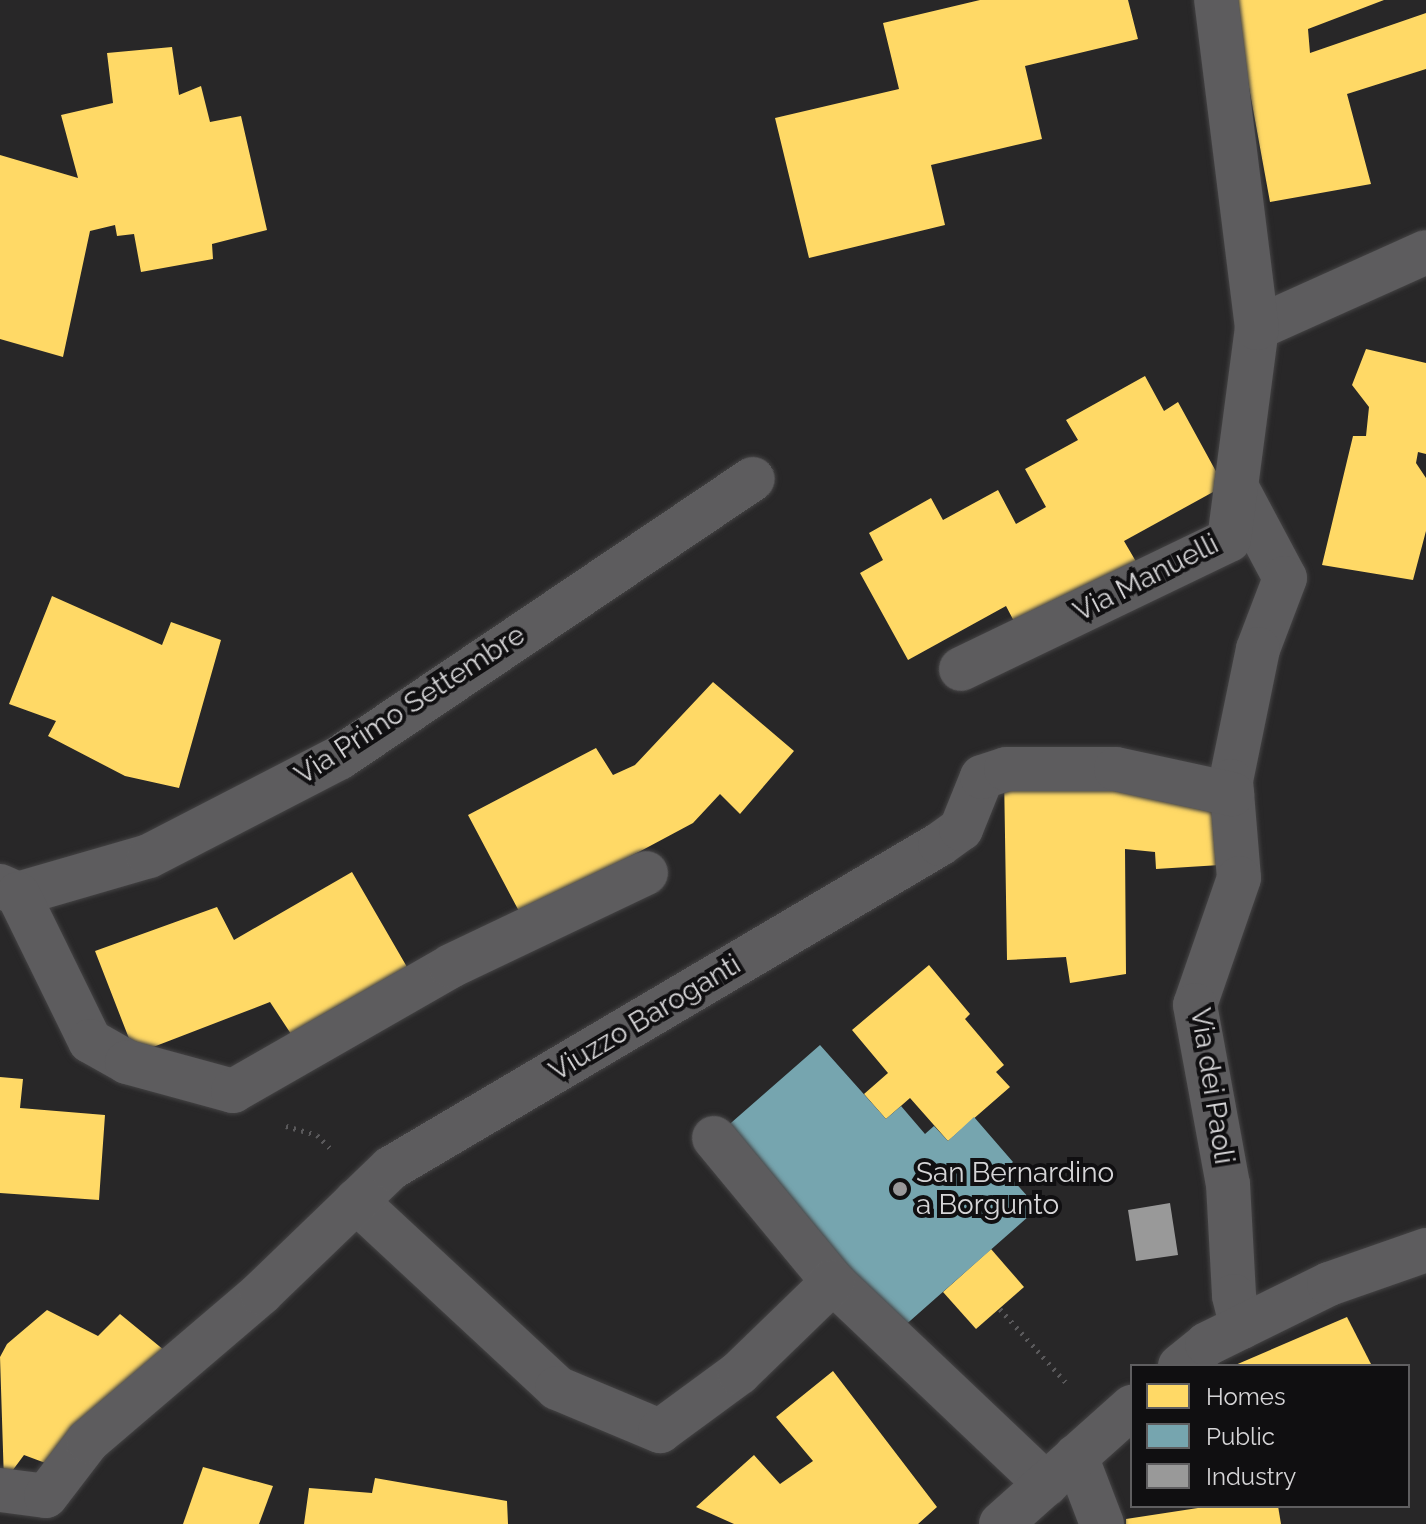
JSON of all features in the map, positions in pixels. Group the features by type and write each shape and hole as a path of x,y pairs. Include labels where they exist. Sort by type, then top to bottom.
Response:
{"street":[{"name":"Via Manuelli","path":"961,669 1229,540 1257,328 1216,0"},
{"path":"1257,328 1426,252"},
{"name":"Via Primo Settembre","path":"9,890 149,856 339,758 753,479"},
{"name":"Via dei Paoli","path":"1236,486 1285,578 1258,649 1232,794 1239,878 1195,1005 1228,1184 1234,1296 1242,1327"},
{"name":"Viuzzo Baroganti","path":"0,1490 46,1496 88,1441 261,1293 391,1168 940,844 961,829 982,777 1006,769 1116,769 1232,794"},
{"path":"9,890 90,1041 127,1062 233,1091 451,966 646,873"},
{"path":"714,1138 833,1282 1090,1444 1102,1524"},
{"path":"356,1201 557,1388 660,1431 739,1373 833,1282"},
{"path":"1182,1364 1207,1344 1329,1284 1426,1250"},
{"path":"1001,1524 1090,1444"}],"path":[{"path":"1000,1309 1090,1444"}],"building: Homes":[{"path":"980,0 1128,0 1138,39 1025,66 1042,139 931,165 945,225 809,258 775,118 899,89 883,23"},
{"path":"1233,0 1384,0 1308,29 1310,53 1426,13 1426,69 1347,94 1371,184 1270,202"},
{"path":"172,47 179,95 201,86 210,122 241,116 267,230 212,244 213,259 141,272 134,234 117,236 115,225 90,231 63,357 0,339 0,155 78,178 61,115 113,103 107,53"},
{"path":"1366,349 1426,363 1426,454 1418,452 1416,463 1426,478 1426,531 1413,580 1322,565 1353,436 1366,436 1369,407 1352,385"},
{"path":"1145,376 1164,411 1178,402 1224,486 1124,541 1138,565 1019,631 1006,606 908,660 860,573 883,560 869,533 931,498 943,520 998,490 1016,524 1046,507 1025,469 1078,440 1066,420"},
{"path":"52,596 162,645 171,622 221,640 179,788 125,776 48,736 56,721 9,704"},
{"path":"713,682 794,751 740,814 720,794 693,823 521,915 468,815 596,748 613,775 635,765"},
{"path":"1004,774 1226,797 1220,865 1156,869 1155,852 1125,849 1126,974 1070,983 1066,957 1007,960"},
{"path":"352,872 407,967 291,1034 270,1002 135,1054 95,951 217,907 234,940"},
{"path":"929,965 970,1014 965,1019 1004,1065 996,1072 1010,1087 948,1141 910,1098 886,1119 864,1094 888,1073 852,1030"},
{"path":"0,1077 23,1079 20,1108 105,1115 99,1200 0,1193"},
{"path":"991,1249 1024,1287 976,1329 943,1292"},
{"path":"47,1310 98,1336 120,1314 170,1355 56,1467 24,1455 4,1482 0,1357 7,1344"},
{"path":"1347,1317 1371,1364 1238,1364"},
{"path":"833,1371 937,1507 918,1524 734,1524 696,1507 754,1455 780,1484 813,1461 776,1417"},
{"path":"203,1467 273,1486 259,1524 183,1524"},
{"path":"375,1478 507,1501 508,1524 304,1524 309,1488 372,1493"},
{"path":"1198,1508 1278,1508 1281,1524 1126,1524 1126,1519"}],"building: Public":[{"name":"San Bernardino a Borgunto","path":"820,1045 886,1119 901,1106 925,1134 934,1126 948,1141 974,1117 1013,1162 1004,1170 1038,1208 902,1328 724,1129"}],"building: Industry":[{"path":"1170,1203 1178,1255 1136,1261 1128,1210"}],"place":[{"name":"San Bernardino a Borgunto","path":"900,1189"}]}
